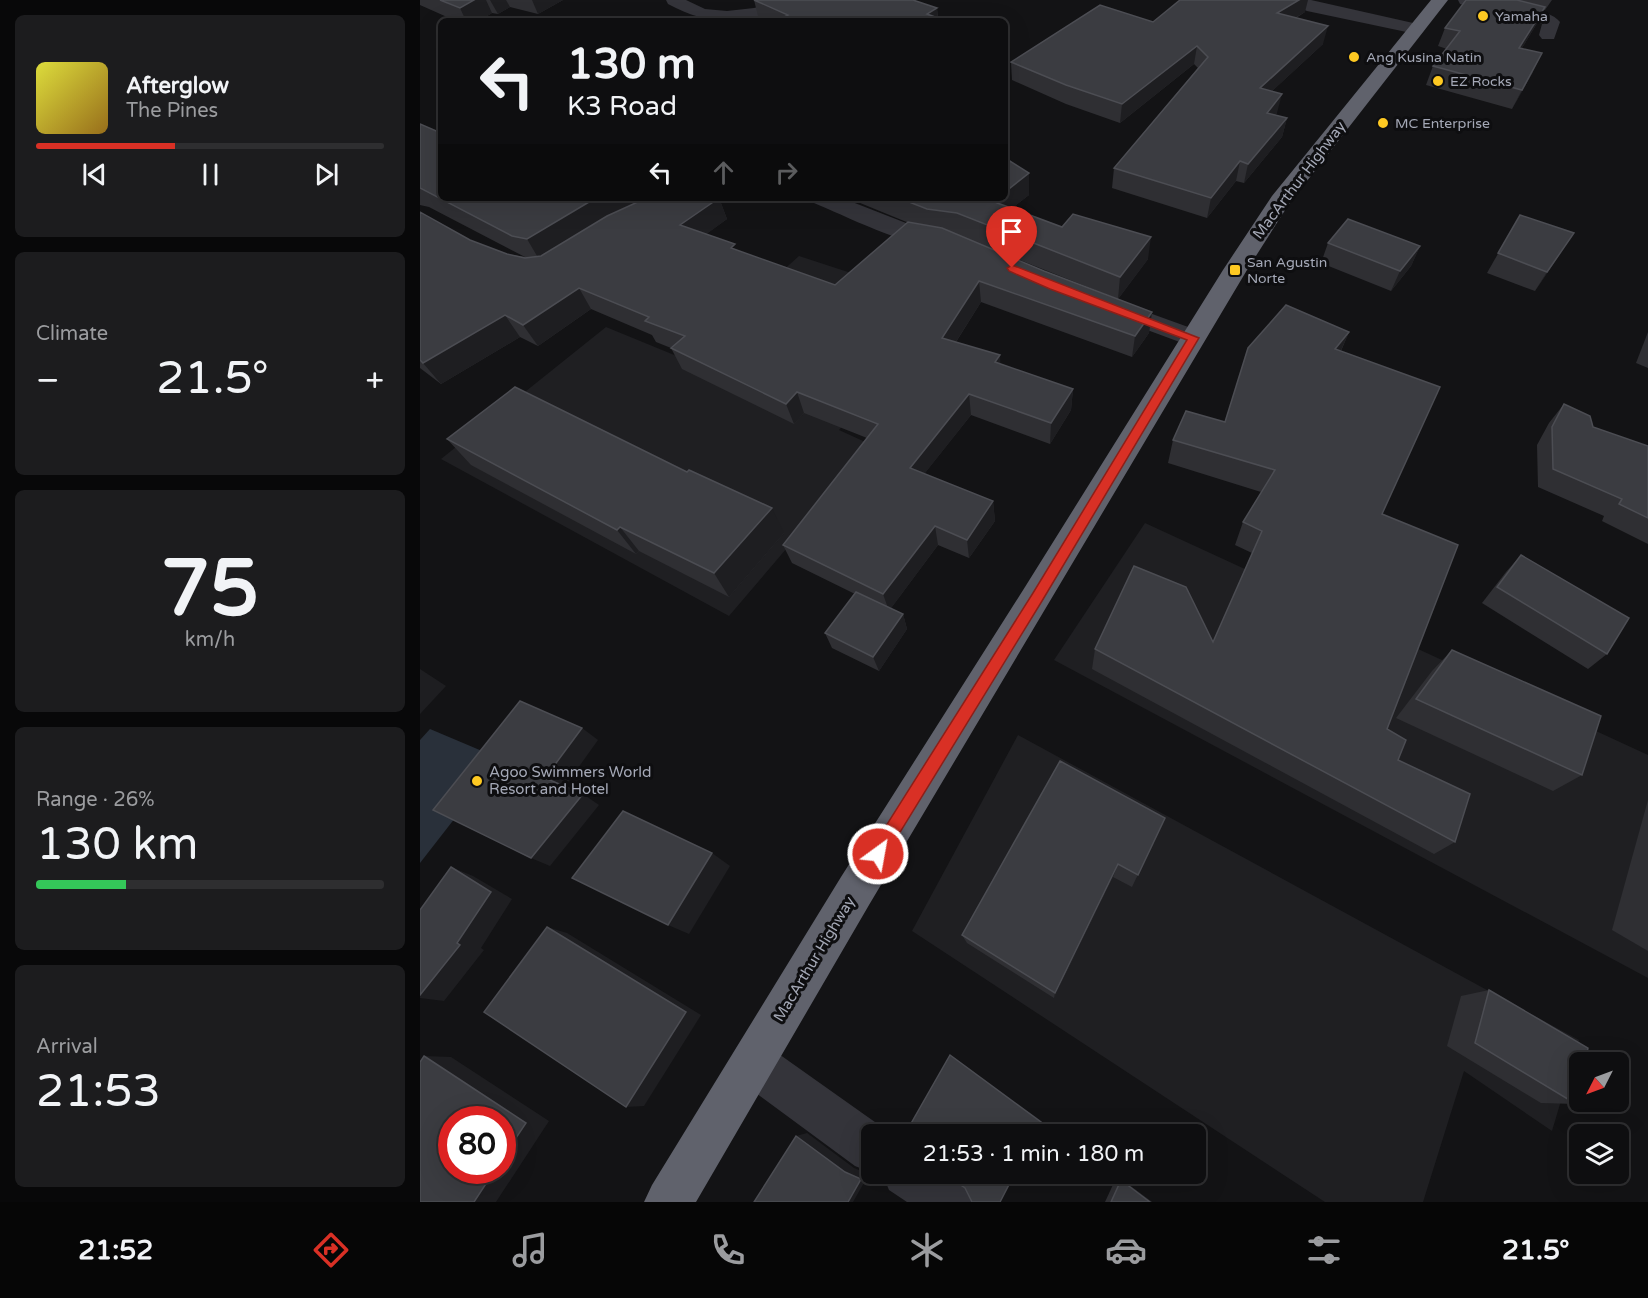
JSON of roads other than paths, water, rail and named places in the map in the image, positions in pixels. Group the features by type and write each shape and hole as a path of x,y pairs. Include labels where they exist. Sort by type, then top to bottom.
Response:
{"highway":[{"name":"MacArthur Highway","path":"669,1202 855,891 1037,597 1193,338 1280,201 1440,0"}],"street":[{"path":"674,0 701,14 714,16 767,12 803,0"},
{"path":"1296,0 1313,7 1416,29"},
{"path":"1466,0 1536,16 1551,22 1548,35"},
{"path":"830,201 925,239 950,242 960,246"},
{"path":"1086,298 1193,338"},
{"path":"753,1063 861,1141"},
{"path":"923,1184 950,1202"}],"place":[{"name":"Yamaha","path":"1483,16"},
{"name":"Ang Kusina Natin","path":"1354,57"},
{"name":"EZ Rocks","path":"1438,81"},
{"name":"MC Enterprise","path":"1383,123"},
{"name":"San Agustin Norte","path":"1235,270"},
{"name":"Agoo Swimmers World Resort and Hotel","path":"477,781"}]}
